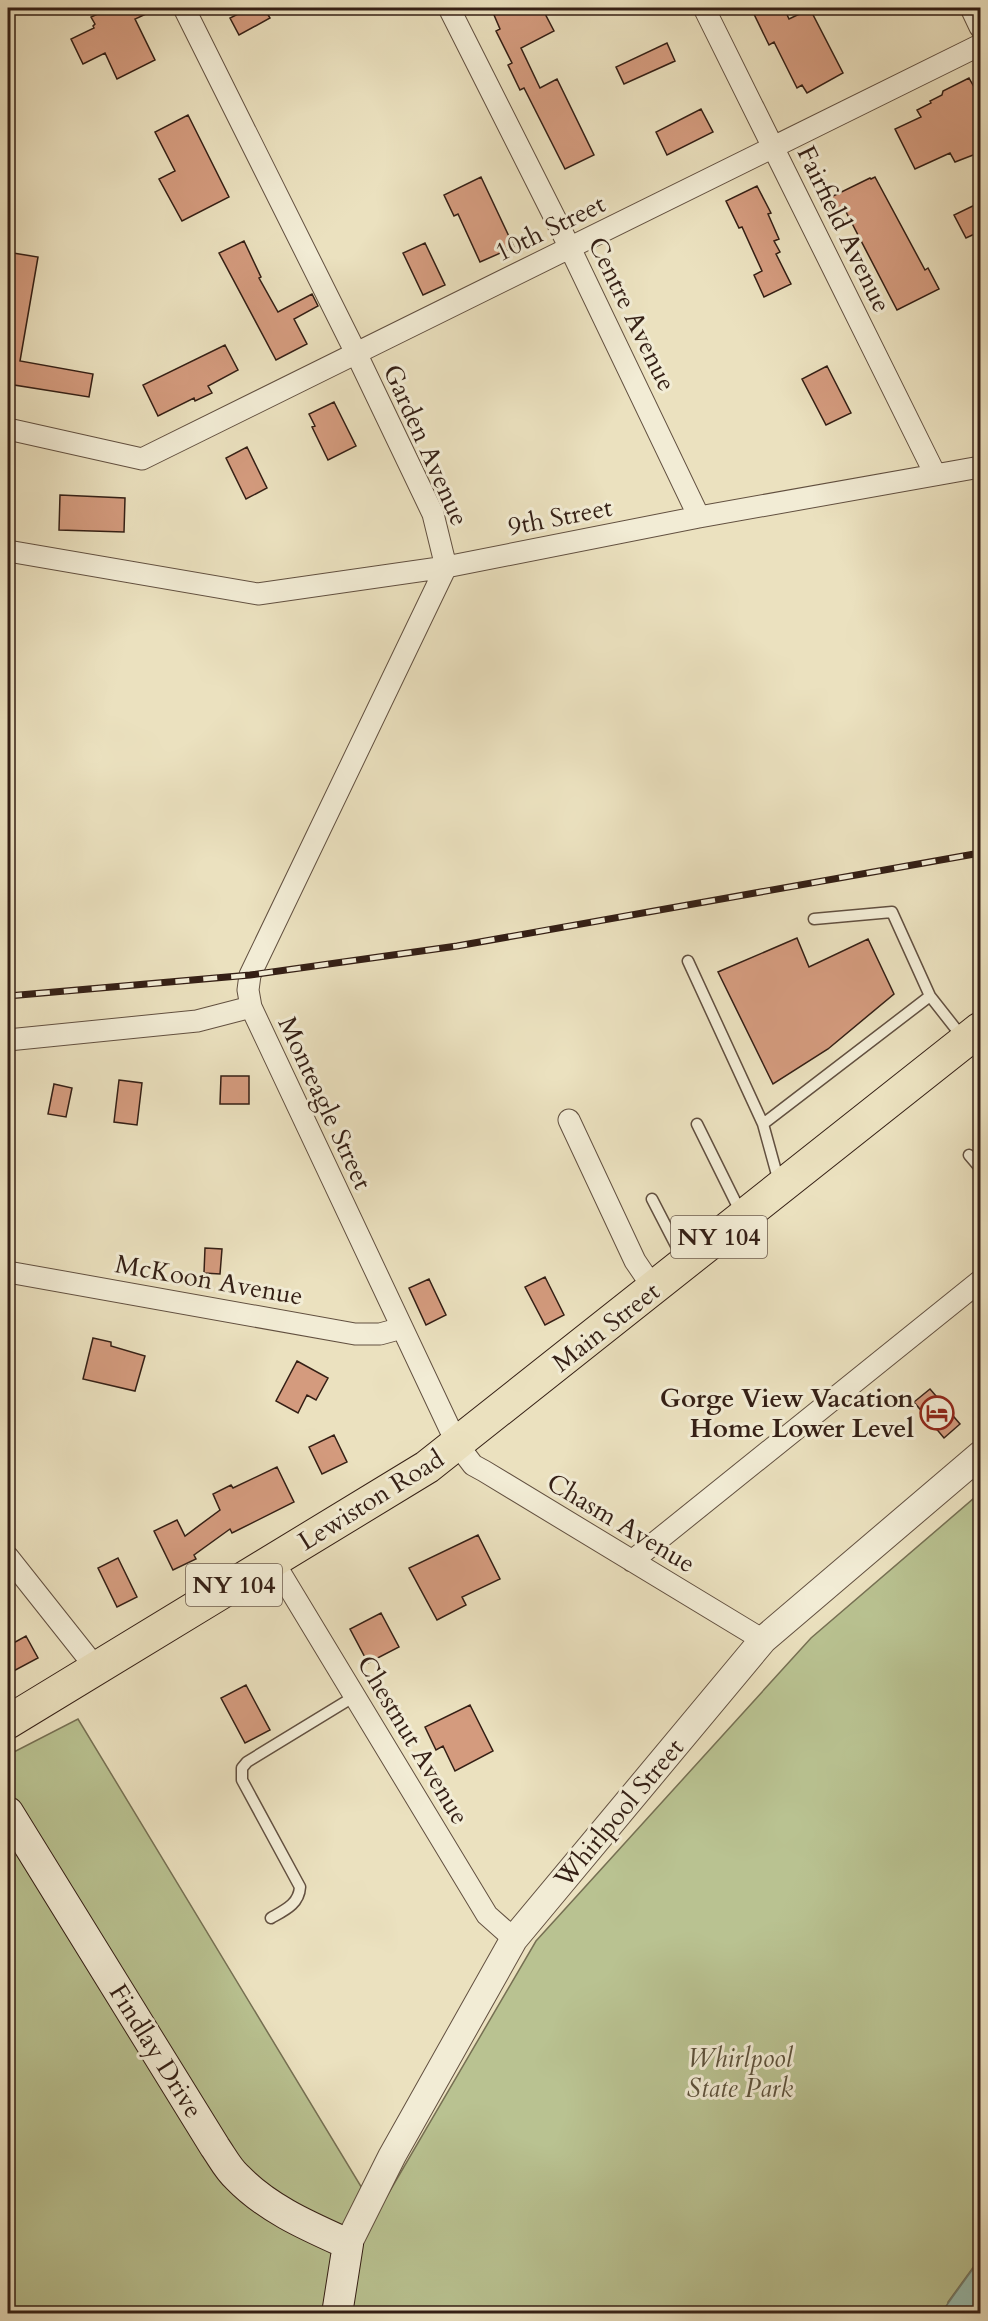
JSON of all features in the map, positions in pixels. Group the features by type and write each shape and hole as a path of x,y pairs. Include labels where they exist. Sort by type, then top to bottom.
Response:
{"main road":[{"name":"Main Street","path":"457,1444 973,1035"},
{"name":"Lewiston Road","path":"8,1722 396,1488 457,1444"},
{"name":"Findlay Drive","path":"8,1812 215,2147 236,2176 271,2205 305,2225 348,2244"},
{"path":"337,2313 348,2244"}],"street":[{"name":"Garden Avenue","path":"184,8 356,353 433,514 446,567 250,975 248,990 251,1007"},
{"name":"Centre Avenue","path":"449,8 570,248 699,517"},
{"name":"Fairfield Avenue","path":"704,8 935,474"},
{"path":"971,8 981,27"},
{"name":"10th Street","path":"8,429 142,459 981,45"},
{"name":"9th Street","path":"8,551 258,594 446,567 699,517 981,467"},
{"name":"Monteagle Street","path":"8,1041 197,1021 251,1007 457,1444"},
{"path":"569,1120 635,1261 654,1289"},
{"name":"McKoon Avenue","path":"8,1272 355,1334 380,1334 402,1328"},
{"path":"632,1561 981,1281"},
{"name":"Chasm Avenue","path":"457,1444 473,1465 763,1640"},
{"name":"Whirlpool Street","path":"348,2244 392,2156 514,1939 763,1640 981,1455"},
{"path":"8,1557 96,1668"},
{"name":"Chestnut Avenue","path":"273,1561 487,1916 514,1939"}],"lane":[{"path":"814,919 892,912 930,996 973,1035"},
{"path":"688,961 763,1124 781,1188"},
{"path":"763,1124 930,996"},
{"path":"697,1124 743,1218"},
{"path":"969,1155 981,1168"},
{"path":"652,1199 686,1263"},
{"path":"271,1918 294,1904 300,1896 300,1887 242,1780 242,1768 247,1762 355,1696"}],"green space":[{"name":"Whirlpool State Park","path":"980,1493 980,2258 948,2302 947,2313 8,2314 8,1755 78,1719 377,2213 536,1941 811,1638"}],"shaded area":[{"path":"980,2259 980,2313 941,2313"}],"building":[{"path":"111,8 159,8 135,19 155,60 117,79 105,53 83,64 71,39 94,28 95,24 91,17"},
{"path":"250,8 264,8 270,18 239,35 230,18"},
{"path":"491,8 542,8 554,31 521,48 540,88 557,79 594,155 565,169 524,88 520,90 508,65 512,63 496,31 500,29"},
{"path":"751,8 784,8 789,19 810,9 843,73 807,93 802,85 797,88 774,42 769,45"},
{"path":"667,43 675,61 624,84 616,67"},
{"path":"969,78 979,96 975,98 981,108 981,152 955,162 950,153 915,169 895,129 921,117 917,110 942,95 943,91"},
{"path":"701,109 713,132 667,155 656,132"},
{"path":"188,115 229,197 182,221 159,179 175,171 155,132"},
{"path":"481,177 514,247 480,262 458,214 454,216 444,195"},
{"path":"875,177 925,270 928,268 939,289 897,310 845,210 838,213 831,197"},
{"path":"757,186 771,213 768,214 779,239 774,241 780,252 776,254 791,284 764,297 754,275 762,271 742,227 739,228 726,201"},
{"path":"981,202 981,231 966,238 954,215"},
{"path":"244,241 261,277 259,278 278,312 312,294 318,306 294,319 307,344 276,360 219,253"},
{"path":"425,243 445,285 423,295 403,253"},
{"path":"13,253 38,257 20,361 93,374 89,397 8,384 8,283"},
{"path":"225,345 238,370 208,386 212,393 195,401 194,398 158,416 143,385"},
{"path":"827,366 851,413 826,425 802,379"},
{"path":"334,402 356,446 328,460 312,427 315,426 309,414"},
{"path":"247,447 267,488 246,499 226,458"},
{"path":"60,495 125,498 124,532 59,530"},
{"path":"797,938 809,967 868,939 894,994 828,1049 773,1084 718,972"},
{"path":"221,1076 249,1076 249,1104 220,1104"},
{"path":"119,1080 142,1083 137,1125 114,1122"},
{"path":"54,1084 72,1088 66,1117 48,1114"},
{"path":"205,1248 222,1249 220,1274 204,1273"},
{"path":"545,1277 564,1315 545,1325 525,1287"},
{"path":"429,1279 446,1315 426,1325 409,1288"},
{"path":"93,1338 111,1342 111,1346 145,1356 135,1391 83,1379"},
{"path":"297,1361 328,1378 316,1400 307,1395 298,1413 276,1401"},
{"name":"Gorge View Vacation Home Lower Level","path":"930,1389 960,1424 944,1438 914,1402"},
{"path":"334,1435 347,1462 322,1474 309,1447"},
{"path":"277,1467 294,1502 232,1533 230,1529 194,1555 196,1559 173,1570 154,1531 177,1520 185,1536 220,1510 213,1494 231,1485 233,1488"},
{"path":"478,1535 500,1579 462,1597 466,1605 437,1620 409,1568"},
{"path":"118,1558 137,1597 117,1607 98,1568"},
{"path":"381,1613 399,1647 368,1663 350,1629"},
{"path":"26,1636 38,1658 8,1674 8,1646"},
{"path":"246,1685 270,1730 245,1743 221,1698"},
{"path":"470,1705 493,1751 455,1771 443,1746 436,1750 425,1727"}],"railway":[{"path":"8,996 250,975 457,946 980,853"}],"place":[{"name":"Gorge View Vacation Home Lower Level","path":"937,1413"}]}
